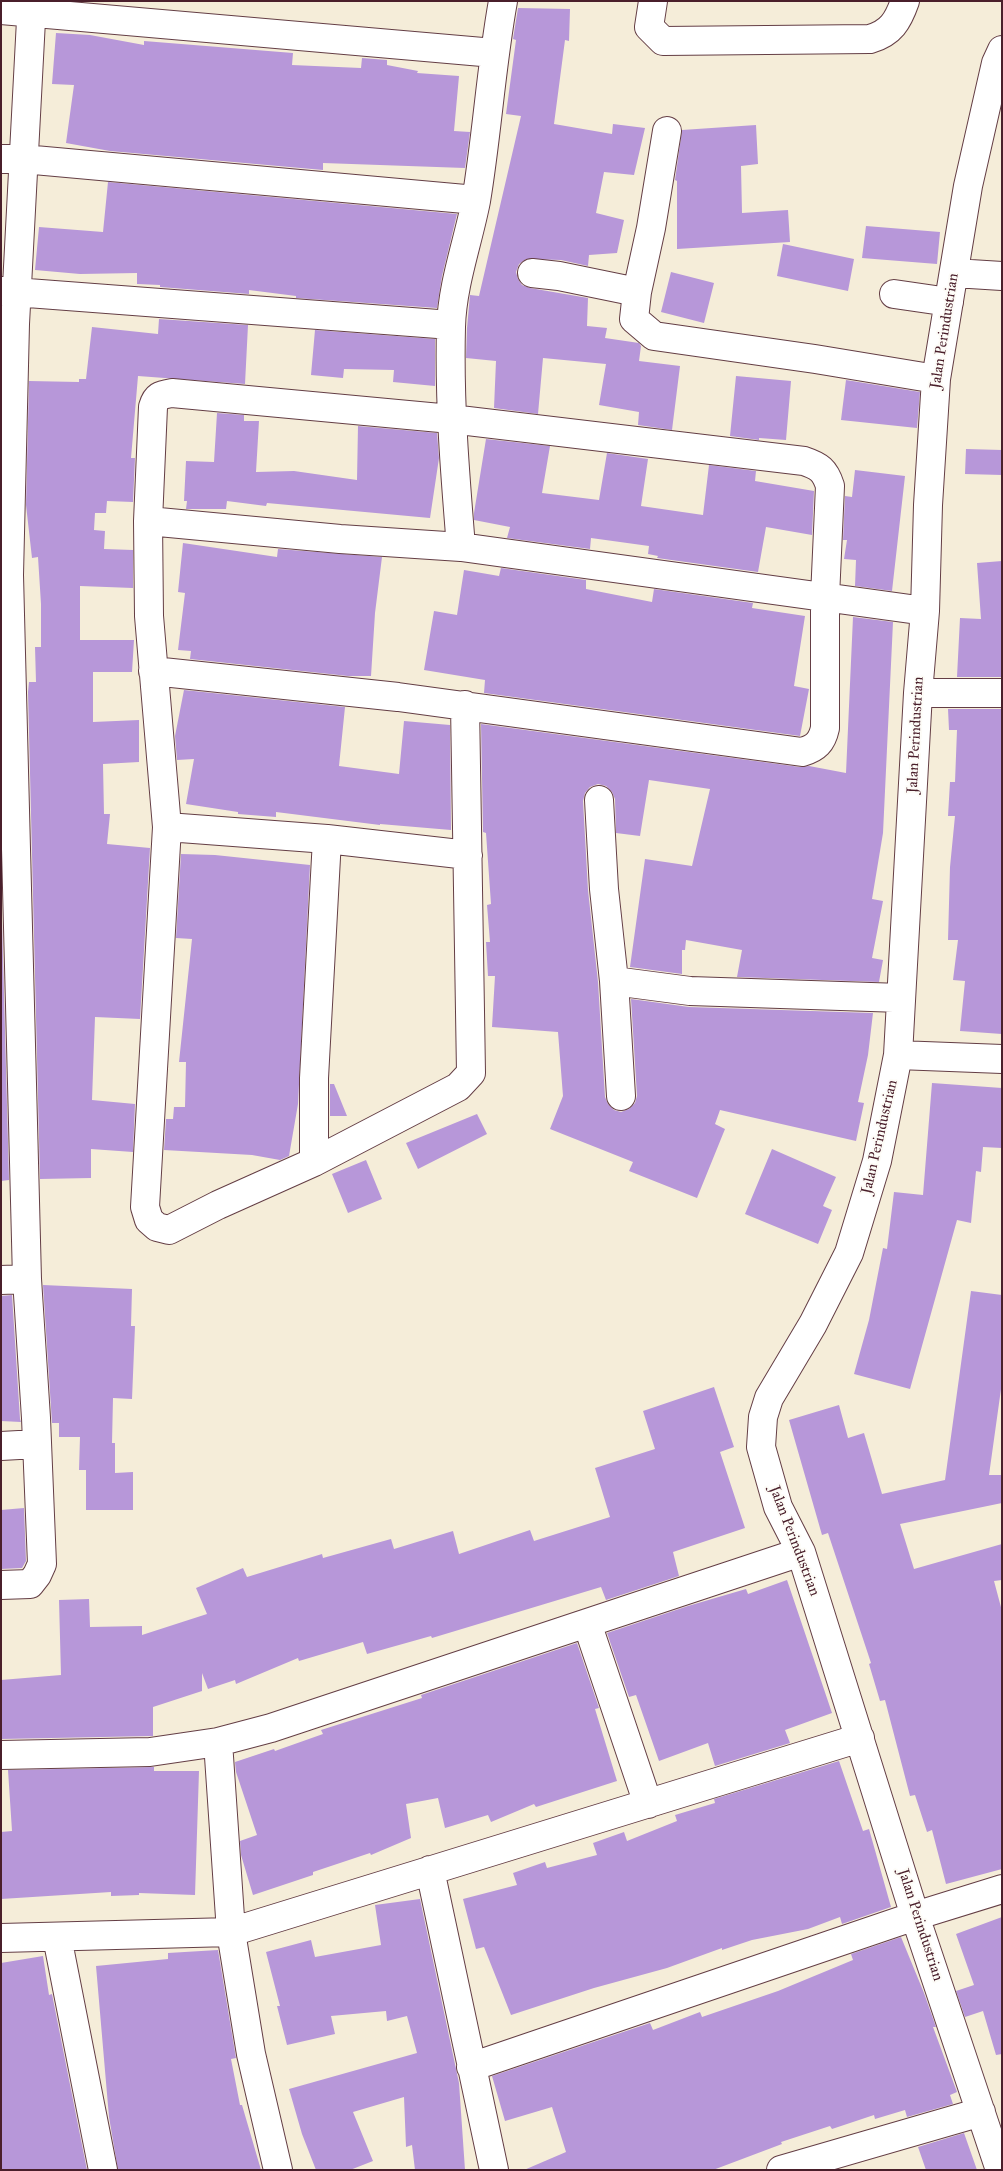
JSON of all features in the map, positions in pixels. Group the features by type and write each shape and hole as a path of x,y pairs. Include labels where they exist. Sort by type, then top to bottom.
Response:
{"street":[{"path":"461,547 451,419 451,325 453,303 476,200 494,53 503,1"},
{"path":"653,1 649,27 663,41 870,38 883,35 899,18 905,1"},
{"path":"1,10 32,7 494,53"},
{"path":"1,1585 30,1584 42,1564 37,1444 14,1280 7,661 9,574 6,516 12,159 32,7"},
{"name":"Jalan Perindustrian","path":"1000,2170 915,1916 802,1552 778,1507 761,1447 763,1417 769,1398 812,1324 848,1253 877,1161 898,1055 918,693 925,610 928,505 936,379 968,186 996,63 1002,50"},
{"path":"667,131 651,228 637,292 634,319 654,336 816,359 936,379"},
{"path":"12,159 476,200"},
{"path":"532,273 559,276 637,292"},
{"path":"954,273 1002,276"},
{"path":"9,291 451,325"},
{"path":"894,294 949,302"},
{"path":"153,671 465,705 802,752 814,749 823,736 825,728 825,597 830,486 826,475 819,466 804,461 451,419 172,393 160,395 155,399 153,407 148,521 148,616 167,826 146,1207 149,1220 157,1228 169,1230 218,1205 314,1162 458,1087 471,1073 465,705"},
{"path":"148,521 340,539 461,547 925,610"},
{"path":"918,693 1002,693"},
{"path":"599,800 604,889 614,981 621,1096"},
{"path":"167,826 327,839 468,855"},
{"path":"314,1162 314,1078 327,839"},
{"path":"614,981 690,991 901,998"},
{"path":"898,1055 1002,1058"},
{"path":"1,1446 37,1444"},
{"path":"1,1755 150,1752 218,1742 280,1725 802,1552"},
{"path":"587,1623 648,1804"},
{"path":"1,1938 231,1932 860,1738"},
{"path":"218,1742 231,1932 251,2054 278,2170"},
{"path":"430,1870 494,2170"},
{"path":"471,2067 915,1916 1002,1889"},
{"path":"57,1937 103,2170"},
{"path":"782,2170 981,2112"}],"building":[{"path":"518,8 570,9 569,41 565,40 554,124 612,134 613,124 645,128 634,175 604,172 596,213 624,220 617,253 589,255 588,266 561,260 526,259 519,264 516,272 518,279 522,285 530,288 588,298 587,326 607,328 605,338 639,343 641,346 639,361 680,366 672,430 638,425 639,412 599,405 606,364 543,358 538,414 494,408 496,361 466,358 470,295 479,296 521,116 506,114 516,40 513,39"},
{"path":"56,33 90,35 144,45 144,41 293,53 292,65 361,68 362,58 387,60 387,65 418,71 417,73 459,76 454,131 470,132 465,168 323,163 323,170 110,151 66,143 74,85 52,84"},
{"path":"756,125 758,164 741,166 742,213 788,210 790,242 677,249 677,181 675,180 682,130"},
{"path":"108,182 457,214 442,276 437,308 296,298 296,296 249,290 249,294 160,287 160,285 137,284 137,273 80,274 35,270 39,227 103,232"},
{"path":"866,226 940,232 937,264 862,258"},
{"path":"783,244 854,259 848,291 777,276"},
{"path":"671,272 714,283 704,323 661,312"},
{"path":"159,319 248,325 245,384 138,376 131,458 135,458 133,502 107,501 106,513 95,513 94,530 105,531 104,549 133,550 133,588 80,586 80,640 134,640 132,672 93,672 93,722 139,720 139,762 103,764 104,814 110,814 107,844 150,848 140,1019 95,1017 92,1100 135,1104 133,1152 91,1149 91,1178 40,1179 28,692 29,682 36,682 35,647 41,647 41,604 38,557 32,558 26,505 29,381 79,382 79,379 86,379 92,327 158,334"},
{"path":"315,330 435,339 435,386 393,382 394,370 344,369 343,378 311,375"},
{"path":"736,376 791,381 786,440 759,438 759,440 730,436"},
{"path":"846,380 920,392 917,428 841,420"},
{"path":"217,413 244,415 244,421 259,421 256,472 294,471 357,480 358,426 437,433 439,458 430,518 267,503 266,506 227,501 226,509 186,509 187,501 184,501 186,461 214,462"},
{"path":"486,439 550,446 542,493 599,500 607,453 648,459 641,506 703,515 709,465 756,471 755,481 814,491 812,535 766,527 758,572 657,558 658,556 648,554 649,546 591,538 590,549 507,538 510,527 474,520"},
{"path":"966,449 1002,450 1002,475 965,474"},
{"path":"855,470 905,476 892,591 855,586 856,560 844,559 847,540 843,540 845,496 852,497"},
{"path":"183,543 277,557 278,549 382,557 375,613 371,676 348,676 190,659 191,651 178,650 185,593 178,592"},
{"path":"1002,561 1002,677 957,677 960,618 981,619 977,563"},
{"path":"501,568 586,580 586,589 652,602 654,589 753,603 752,608 805,616 794,686 809,689 800,736 484,693 485,680 424,670 434,611 457,615 464,570 499,576"},
{"path":"853,617 893,622 883,833 872,899 883,901 872,958 883,960 879,982 737,977 742,950 686,940 685,950 682,950 682,974 630,967 645,859 692,866 710,789 649,780 640,836 616,833 615,799 612,792 606,786 598,784 590,787 585,793 583,801 588,890 598,982 605,1097 608,1104 614,1110 621,1112 629,1109 635,1103 637,1096 631,999 689,1007 873,1013 868,1055 858,1102 864,1103 856,1141 720,1110 715,1124 725,1129 697,1198 629,1171 633,1162 550,1129 563,1096 558,1032 492,1027 495,976 488,976 486,942 490,942 487,905 491,904 486,833 483,832 481,724 800,767 809,766 846,773"},
{"path":"184,690 345,707 339,766 399,774 404,721 450,725 451,830 380,825 276,812 276,817 238,814 238,812 186,804 194,759 177,760 175,736"},
{"path":"948,709 1002,709 1002,1034 960,1031 965,981 953,980 958,940 948,940 950,867 955,816 948,816 950,782 955,782 957,730 949,730"},
{"path":"181,854 215,855 310,865 298,1104 289,1156 280,1160 252,1155 164,1150 166,1119 173,1119 174,1107 185,1107 186,1062 179,1062 192,939 176,938"},
{"path":"1,883 9,1180 1,1181"},
{"path":"932,1083 1002,1088 1002,1148 983,1147 981,1172 976,1171 971,1223 957,1220 910,1389 854,1374 869,1320 883,1248 887,1249 894,1192 923,1195"},
{"path":"330,1084 334,1084 347,1116 330,1116"},
{"path":"477,1114 487,1134 418,1169 406,1143"},
{"path":"772,1149 836,1177 823,1206 832,1210 818,1244 745,1214"},
{"path":"366,1160 382,1199 348,1213 332,1174"},
{"path":"43,1285 132,1289 131,1326 135,1326 132,1399 113,1398 112,1443 115,1443 115,1473 133,1472 133,1510 86,1510 86,1470 79,1470 80,1437 59,1437 59,1423 52,1423"},
{"path":"971,1291 1002,1295 1002,1382 989,1475 1002,1475 1002,1503 900,1524 914,1569 1002,1544 1002,1580 994,1581 1002,1611 1002,1869 946,1884 932,1830 927,1832 915,1795 910,1796 885,1700 880,1701 869,1664 871,1663 828,1533 822,1535 789,1420 839,1405 848,1438 864,1433 882,1494 945,1480"},
{"path":"12,1295 21,1422 1,1421 1,1296"},
{"path":"714,1387 734,1447 720,1452 745,1528 673,1552 679,1576 606,1600 601,1587 432,1638 431,1636 367,1654 363,1642 299,1661 298,1658 236,1684 235,1680 208,1689 202,1673 202,1691 153,1707 153,1736 1,1739 1,1680 61,1675 59,1600 89,1599 90,1627 142,1626 142,1635 207,1614 196,1588 243,1568 247,1577 322,1554 323,1558 391,1539 394,1549 453,1531 459,1554 530,1530 534,1541 610,1517 595,1468 655,1449 643,1411"},
{"path":"24,1508 26,1561 22,1568 1,1569 1,1510"},
{"path":"787,1580 832,1713 785,1730 790,1743 715,1766 708,1743 659,1761 636,1695 629,1697 607,1633 688,1606 746,1589 748,1594"},
{"path":"577,1643 599,1708 595,1709 617,1781 536,1807 534,1804 491,1822 488,1815 445,1828 438,1798 406,1804 411,1838 371,1855 370,1853 313,1872 313,1875 253,1895 241,1855 240,1841 257,1835 236,1772 235,1762 274,1749 275,1751 323,1734 321,1730 422,1698 421,1695"},
{"path":"839,1761 863,1831 869,1829 891,1907 842,1924 840,1917 808,1929 752,1940 722,1950 722,1948 667,1968 594,1988 511,2015 484,1947 476,1949 463,1899 517,1885 513,1873 545,1862 547,1868 597,1855 593,1843 624,1832 627,1841 677,1821 675,1815 715,1803 714,1799"},
{"path":"154,1767 154,1771 199,1771 195,1895 139,1893 139,1895 111,1896 111,1892 1,1899 1,1832 12,1831 8,1770"},
{"path":"420,1899 459,2083 465,2170 415,2170 412,2145 406,2147 404,2097 353,2112 373,2161 350,2170 316,2170 302,2134 289,2089 417,2053 407,2016 387,2021 386,2011 331,2016 335,2034 287,2045 277,2006 280,2006 266,1952 311,1940 315,1957 381,1945 375,1905"},
{"path":"1002,1917 1002,2054 996,2055 983,2011 965,2017 956,1991 974,1985 956,1934"},
{"path":"901,1937 924,1993 936,2027 933,2027 957,2092 950,2095 953,2104 907,2117 905,2110 875,2119 874,2115 832,2129 830,2126 781,2142 782,2144 713,2170 524,2170 566,2152 552,2107 505,2121 492,2076 650,2023 653,2030 700,2012 702,2017 778,1991 853,1960 851,1954"},
{"path":"218,1950 236,2058 231,2059 240,2105 242,2105 261,2170 118,2170 109,2117 96,1966 168,1959 168,1953"},
{"path":"43,1956 49,1995 52,1994 87,2170 1,2170 1,1963"},
{"path":"964,2133 977,2170 926,2170 918,2147"}]}
